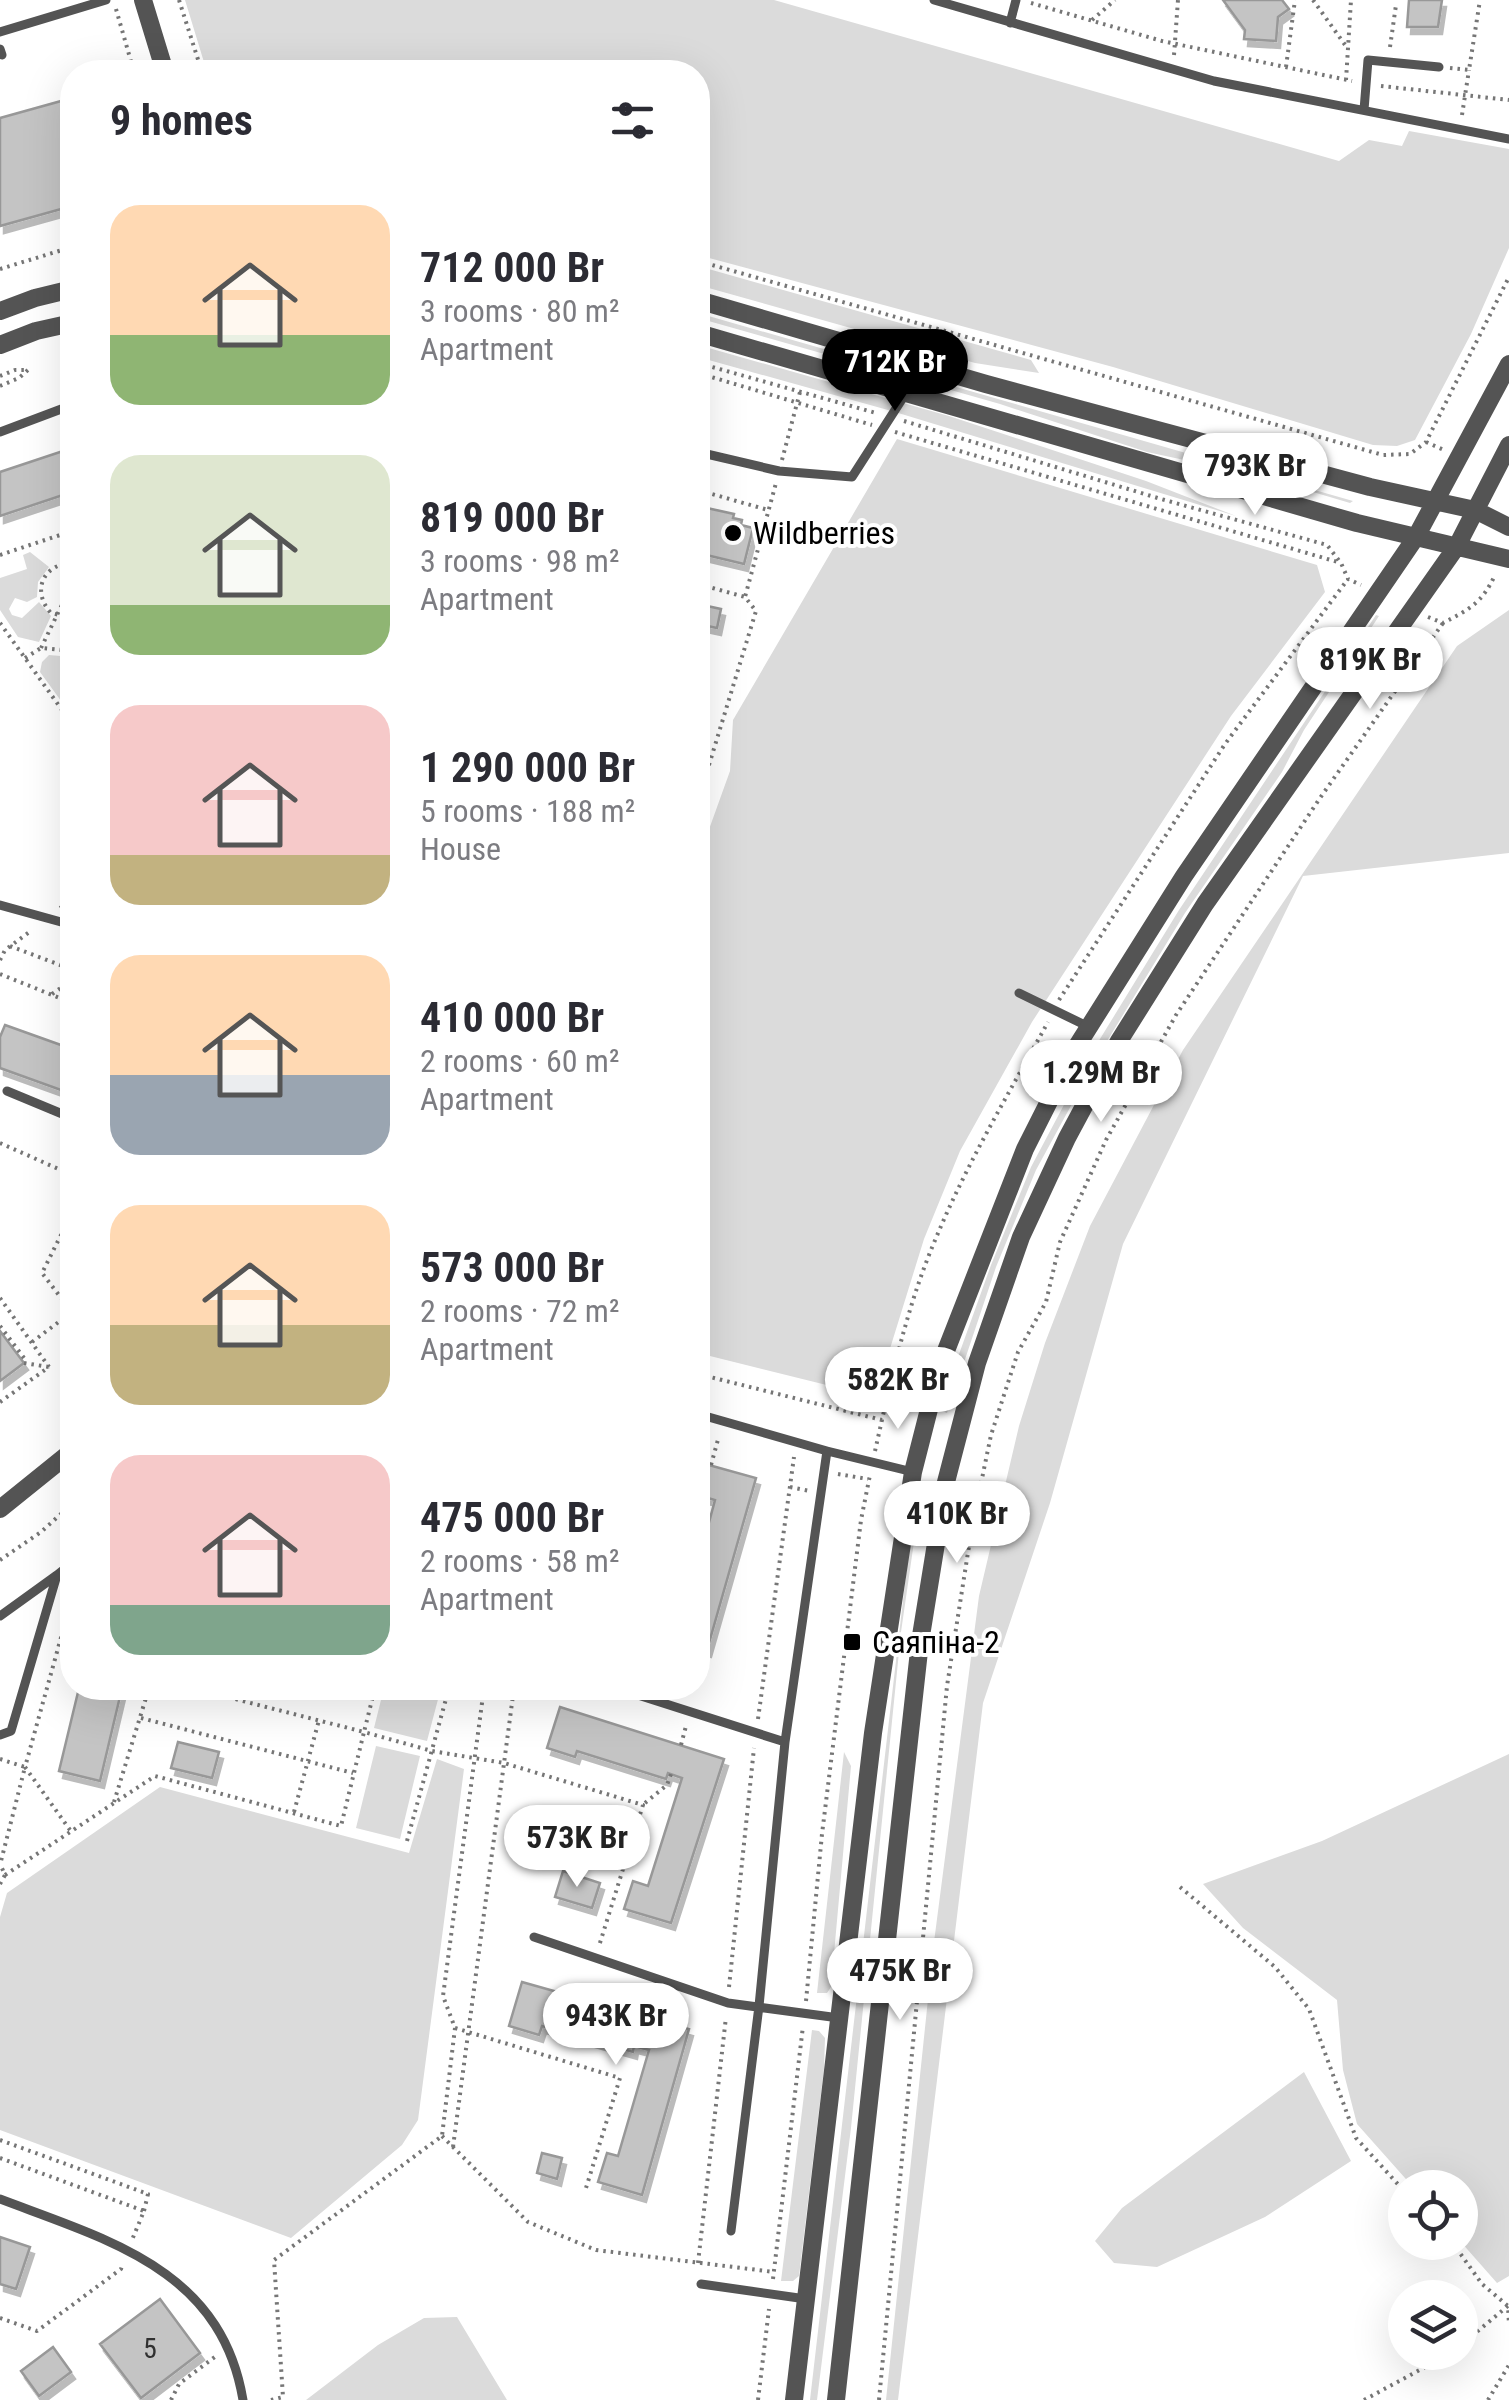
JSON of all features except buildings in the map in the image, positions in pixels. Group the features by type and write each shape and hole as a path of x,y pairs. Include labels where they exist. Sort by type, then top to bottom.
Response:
{"street":[{"path":"142,0 161,60"},
{"path":"0,311 60,292"},
{"path":"710,304 986,384 1475,510 1509,527"},
{"path":"0,345 60,326"},
{"path":"710,336 1339,518 1509,559"},
{"path":"794,2400 873,1733 913,1472 940,1366 1025,1149 1089,1027 1184,876 1416,537 1509,364"},
{"path":"836,2400 909,1725 946,1482 977,1363 1020,1237 1119,1041 1206,904 1457,546 1509,445"},
{"path":"0,1509 60,1462"},
{"path":"913,1472 946,1482"}],"lane":[{"path":"0,32 106,0"},
{"path":"934,0 1214,81 1509,139"},
{"path":"1010,23 1019,0"},
{"path":"1364,110 1368,60 1439,67"},
{"path":"710,455 779,471 852,477 906,393"},
{"path":"0,432 60,409"},
{"path":"0,905 60,922"},
{"path":"1019,994 1089,1027"},
{"path":"7,1091 60,1113"},
{"path":"710,1417 913,1472"},
{"path":"731,2231 760,2006 785,1742 827,1451"},
{"path":"0,1616 60,1573"},
{"path":"0,1735 11,1731 57,1575"},
{"path":"654,1700 785,1742"},
{"path":"534,1937 728,2003 840,2018"},
{"path":"0,2199 129,2248 192,2293 223,2334 244,2400"},
{"path":"701,2284 806,2300"}],"path":[{"path":"113,0 130,60"},
{"path":"180,0 198,60"},
{"path":"1019,0 1175,44 1365,84 1509,100"},
{"path":"1092,20 1115,0"},
{"path":"1175,44 1178,0"},
{"path":"1286,67 1296,0"},
{"path":"1313,0 1348,48"},
{"path":"1346,80 1351,0"},
{"path":"1459,129 1480,0"},
{"path":"1388,62 1396,5"},
{"path":"1428,90 1439,67 1470,70"},
{"path":"0,269 60,250"},
{"path":"710,264 1383,456 1410,454 1426,442 1509,277"},
{"path":"710,366 1327,544 1341,563 710,377"},
{"path":"0,376 28,370 0,386"},
{"path":"745,597 800,392"},
{"path":"710,493 768,510"},
{"path":"0,555 60,535"},
{"path":"60,565 43,579 41,598 60,616"},
{"path":"710,587 745,597 756,611 710,755"},
{"path":"25,658 41,648 60,610"},
{"path":"0,623 3,633 60,707"},
{"path":"879,2400 948,1686 990,1435 1018,1352 1046,1302 1060,1242 1106,1140 1176,1015 1442,623"},
{"path":"41,648 60,650"},
{"path":"0,960 10,946 34,927"},
{"path":"10,946 60,965"},
{"path":"0,974 60,998"},
{"path":"51,994 60,988"},
{"path":"0,1142 60,1169"},
{"path":"60,1237 42,1272 60,1296"},
{"path":"0,1298 50,1367"},
{"path":"32,1342 60,1321"},
{"path":"0,1326 24,1363 50,1367"},
{"path":"0,1402 50,1367"},
{"path":"710,1377 882,1420"},
{"path":"711,1465 719,1436"},
{"path":"0,1560 60,1515"},
{"path":"6,1874 0,1865 60,1636"},
{"path":"114,1802 146,1700"},
{"path":"240,1700 432,1751 504,1763 643,1805"},
{"path":"0,1884 6,1874 155,1776 341,1826 372,1700"},
{"path":"408,1842 446,1700"},
{"path":"271,2400 283,2398 274,2260 442,2136 455,2028 443,1996 482,1700"},
{"path":"453,2147 512,1700"},
{"path":"141,1718 354,1773"},
{"path":"294,1813 319,1720"},
{"path":"681,1745 686,1725"},
{"path":"0,1759 26,1767 70,1830"},
{"path":"596,1956 643,1805 667,1785 671,1774"},
{"path":"1180,1887 1275,1967 1308,2009 1356,2138 1388,2173"},
{"path":"698,2262 728,2003"},
{"path":"758,2400 804,2014"},
{"path":"455,2028 620,2078 586,2188"},
{"path":"442,2136 528,2222 596,2250 774,2272"},
{"path":"0,2140 148,2194 121,2269 37,2331 0,2318"},
{"path":"0,2158 144,2211"},
{"path":"1465,2260 1482,2284 1508,2306 1509,2325"},
{"path":"1478,2331 1508,2306"},
{"path":"171,2400 179,2384 220,2353"},
{"path":"1488,2400 1509,2365"},
{"path":"1364,2400 1420,2370"}],"shaded area":[{"path":"185,0 774,0 1339,161 1369,140 1402,146 1409,131 1509,149 1509,248 1471,334 1415,440 1397,446 1373,445 1113,367 710,258 710,60 203,60"},
{"path":"710,269 1031,360 1039,373 975,363 710,288"},
{"path":"710,316 1353,501 1147,452 1000,404 710,321"},
{"path":"710,348 949,416 1146,481 1236,516 710,360"},
{"path":"897,439 1317,565 1325,592 1231,716 1032,1022 960,1151 924,1239 875,1397 710,1356 710,827 730,771 733,720"},
{"path":"30,552 49,567 38,582 37,597 27,602 15,598 9,609 12,615 22,618 39,602 51,616 39,642 18,637 0,610 0,578 27,569 23,555"},
{"path":"1509,610 1509,853 1303,876 1123,1244 1050,1503 983,1703 898,2400 886,2400 934,1942 979,1596 1019,1426 1045,1343 1090,1226 1183,1050 1457,646"},
{"path":"1376,615 1379,616 1304,730 1282,772 1185,913 1098,1056 1036,1170 996,1267 947,1413 939,1410 1031,1167 1092,1052 1179,910"},
{"path":"49,655 60,656 60,700 40,672"},
{"path":"912,1523 916,1528 901,1632 851,2128 817,2400 810,2400"},
{"path":"381,1700 438,1700 427,1741 374,1728"},
{"path":"376,1746 420,1756 400,1839 356,1828"},
{"path":"844,1752 851,1766 831,1987 827,1993 817,1993"},
{"path":"1509,1754 1509,2276 1497,2283 1477,2260 1478,2170 1398,2170 1357,2124 1343,2070 1337,2000 1243,1928 1203,1884 1322,1841"},
{"path":"437,1759 464,1769 418,2120 402,2145 291,2238 0,2130 0,1917 7,1893 160,1787 409,1853"},
{"path":"812,2030 825,2038 824,2069 799,2276 793,2281 781,2281"},
{"path":"1304,2072 1351,2161 1265,2217 1157,2267 1114,2263 1095,2241 1122,2208"},
{"path":"457,2317 507,2400 306,2400 378,2345 424,2318"}],"place":[{"name":"Wildberries","path":"733,533"},
{"name":"Саяпіна-2","path":"852,1642"}]}
